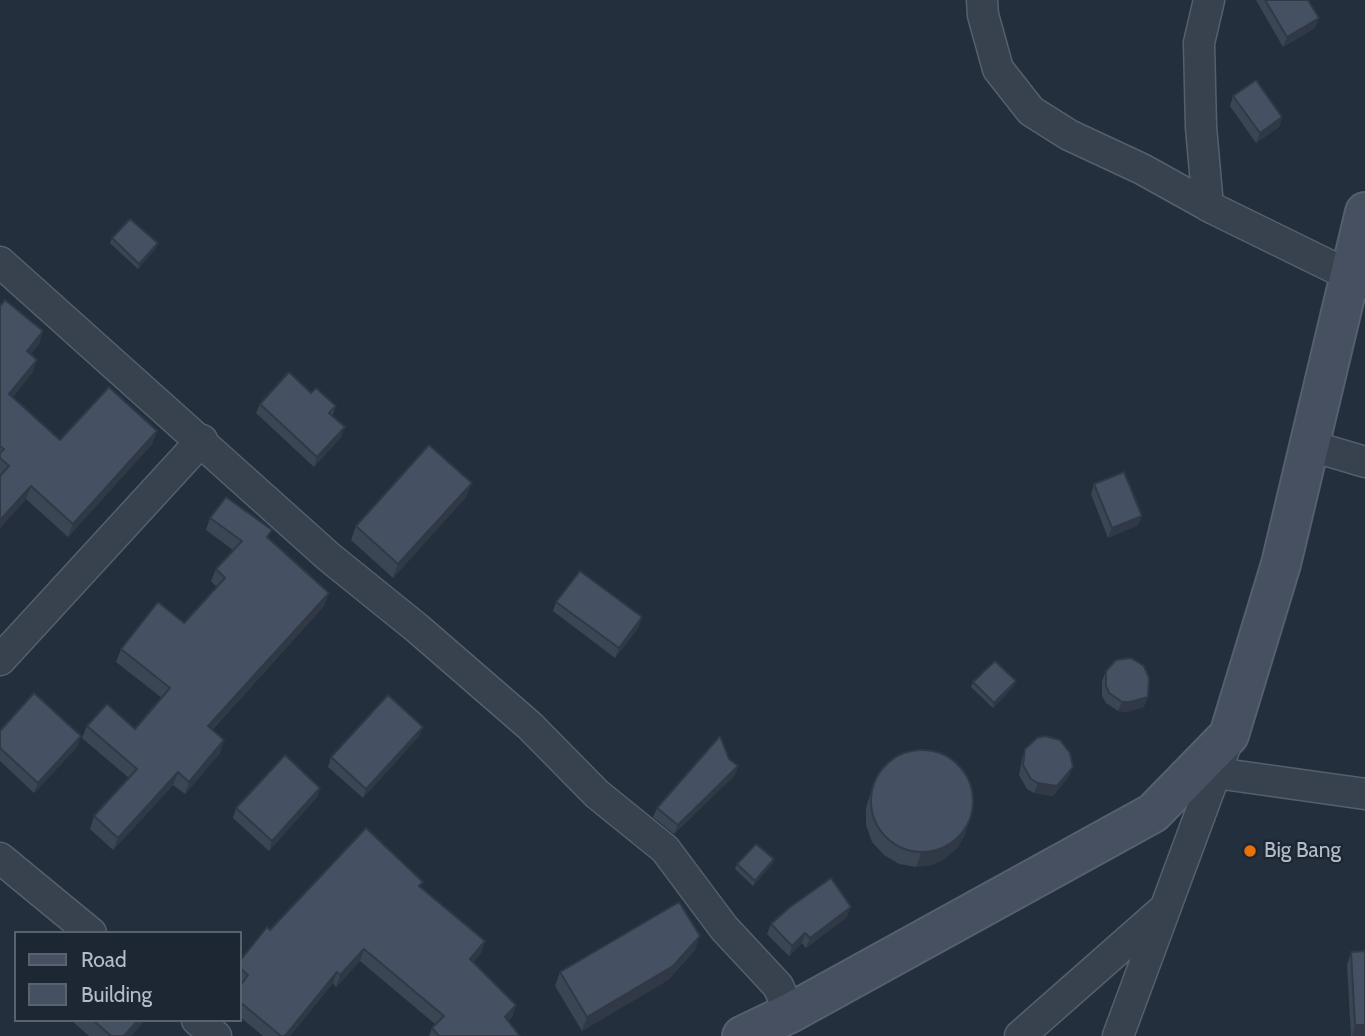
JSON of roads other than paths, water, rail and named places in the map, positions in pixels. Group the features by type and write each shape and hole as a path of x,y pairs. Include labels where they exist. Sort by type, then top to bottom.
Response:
{"street":[{"path":"982,0 983,15 998,69 1031,111 1069,135 1142,169 1208,206 1357,279"},
{"path":"1208,206 1201,127 1199,43 1209,0"},
{"path":"1118,1036 1216,773 1281,564 1308,446 1357,279 1365,212"},
{"path":"0,262 202,440 329,557 417,628 530,726 597,794 665,849 724,928 778,986 790,1013"},
{"path":"0,660 202,440"},
{"path":"1308,446 1365,462"},
{"path":"742,1036 790,1013 1153,813 1229,735"},
{"path":"1216,773 1365,794"},
{"path":"0,858 89,931"},
{"path":"1020,1036 1166,907"},
{"path":"199,1022 216,1036"}],"place":[{"name":"Big Bang","path":"1250,851"}]}
